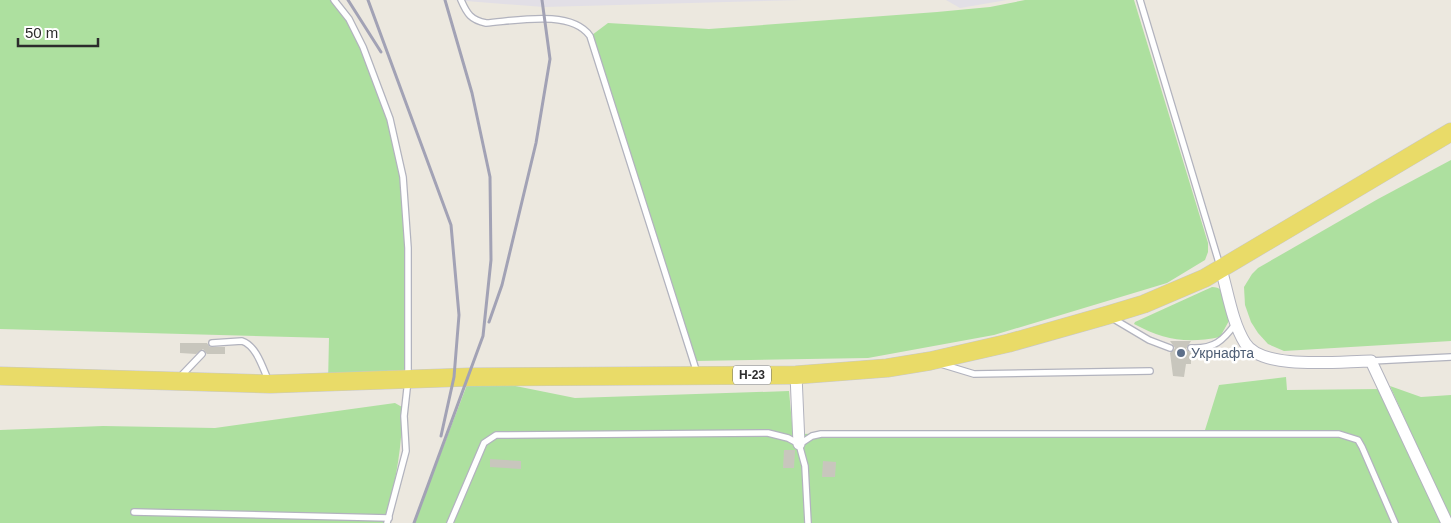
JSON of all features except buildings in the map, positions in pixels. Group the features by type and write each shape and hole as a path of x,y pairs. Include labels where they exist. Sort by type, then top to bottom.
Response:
{"main road":[{"name":"Н-23","path":"0,376 270,384 480,377 796,374 887,368 930,361 1009,343 1108,316 1171,293 1221,270 1246,253 1451,132"},
{"path":"1429,146 1451,144"}],"street":[{"path":"1221,270 1236,322 1245,343 1253,352 1277,360 1309,362 1371,361 1447,523"},
{"path":"796,374 799,444"}],"lane":[{"path":"134,512 388,521 406,451 404,416 408,380 408,248 403,177 390,119 363,47 350,19 334,0"},
{"path":"461,0 469,17 475,21 486,23 562,19 580,26 590,36 698,376"},
{"path":"1140,0 1221,270"},
{"path":"1108,316 1149,340 1170,348"},
{"path":"1191,348 1205,349 1218,344 1236,322"},
{"path":"212,343 247,342 259,359 270,384"},
{"path":"176,381 202,354"},
{"path":"1371,361 1451,357"},
{"path":"930,361 974,374 1150,371"},
{"path":"450,523 484,443 496,435 768,433 788,438 799,444 805,466 808,523"},
{"path":"799,444 812,436 822,434 1339,434 1358,440 1395,523"}],"shaded area":[{"path":"453,0 802,0 544,7"},
{"path":"946,0 1007,0 960,8"}],"green space":[{"path":"0,0 334,0 349,19 390,119 406,209 408,380 328,383 329,338 0,329"},
{"path":"1025,0 1134,0 1208,243 1208,252 1205,260 1167,283 994,335 868,358 696,361 592,35 608,23 709,29 937,12 990,7"},
{"path":"1451,160 1451,341 1284,351 1268,344 1251,322 1245,305 1244,287 1252,274 1258,268 1378,199"},
{"path":"1212,287 1221,290 1224,294 1230,319 1220,337 1196,340 1176,339 1155,334 1134,324 1135,322"},
{"path":"470,377 575,398 789,391 793,434 1205,430 1219,385 1286,377 1287,390 1382,389 1447,523 414,523"},
{"path":"1390,386 1421,397 1451,395 1451,522"},
{"path":"395,403 402,407 400,451 392,495 384,523 0,523 0,430 103,426 215,428"}],"railway":[{"path":"348,0 381,52"},
{"path":"368,0 451,225 459,315 454,377 441,436"},
{"path":"414,523 483,336 491,260 490,177 472,93 445,0"},
{"path":"489,322 502,285 536,143 550,59 542,0"}],"place":[{"name":"Укрнафта","path":"1181,353"}]}
